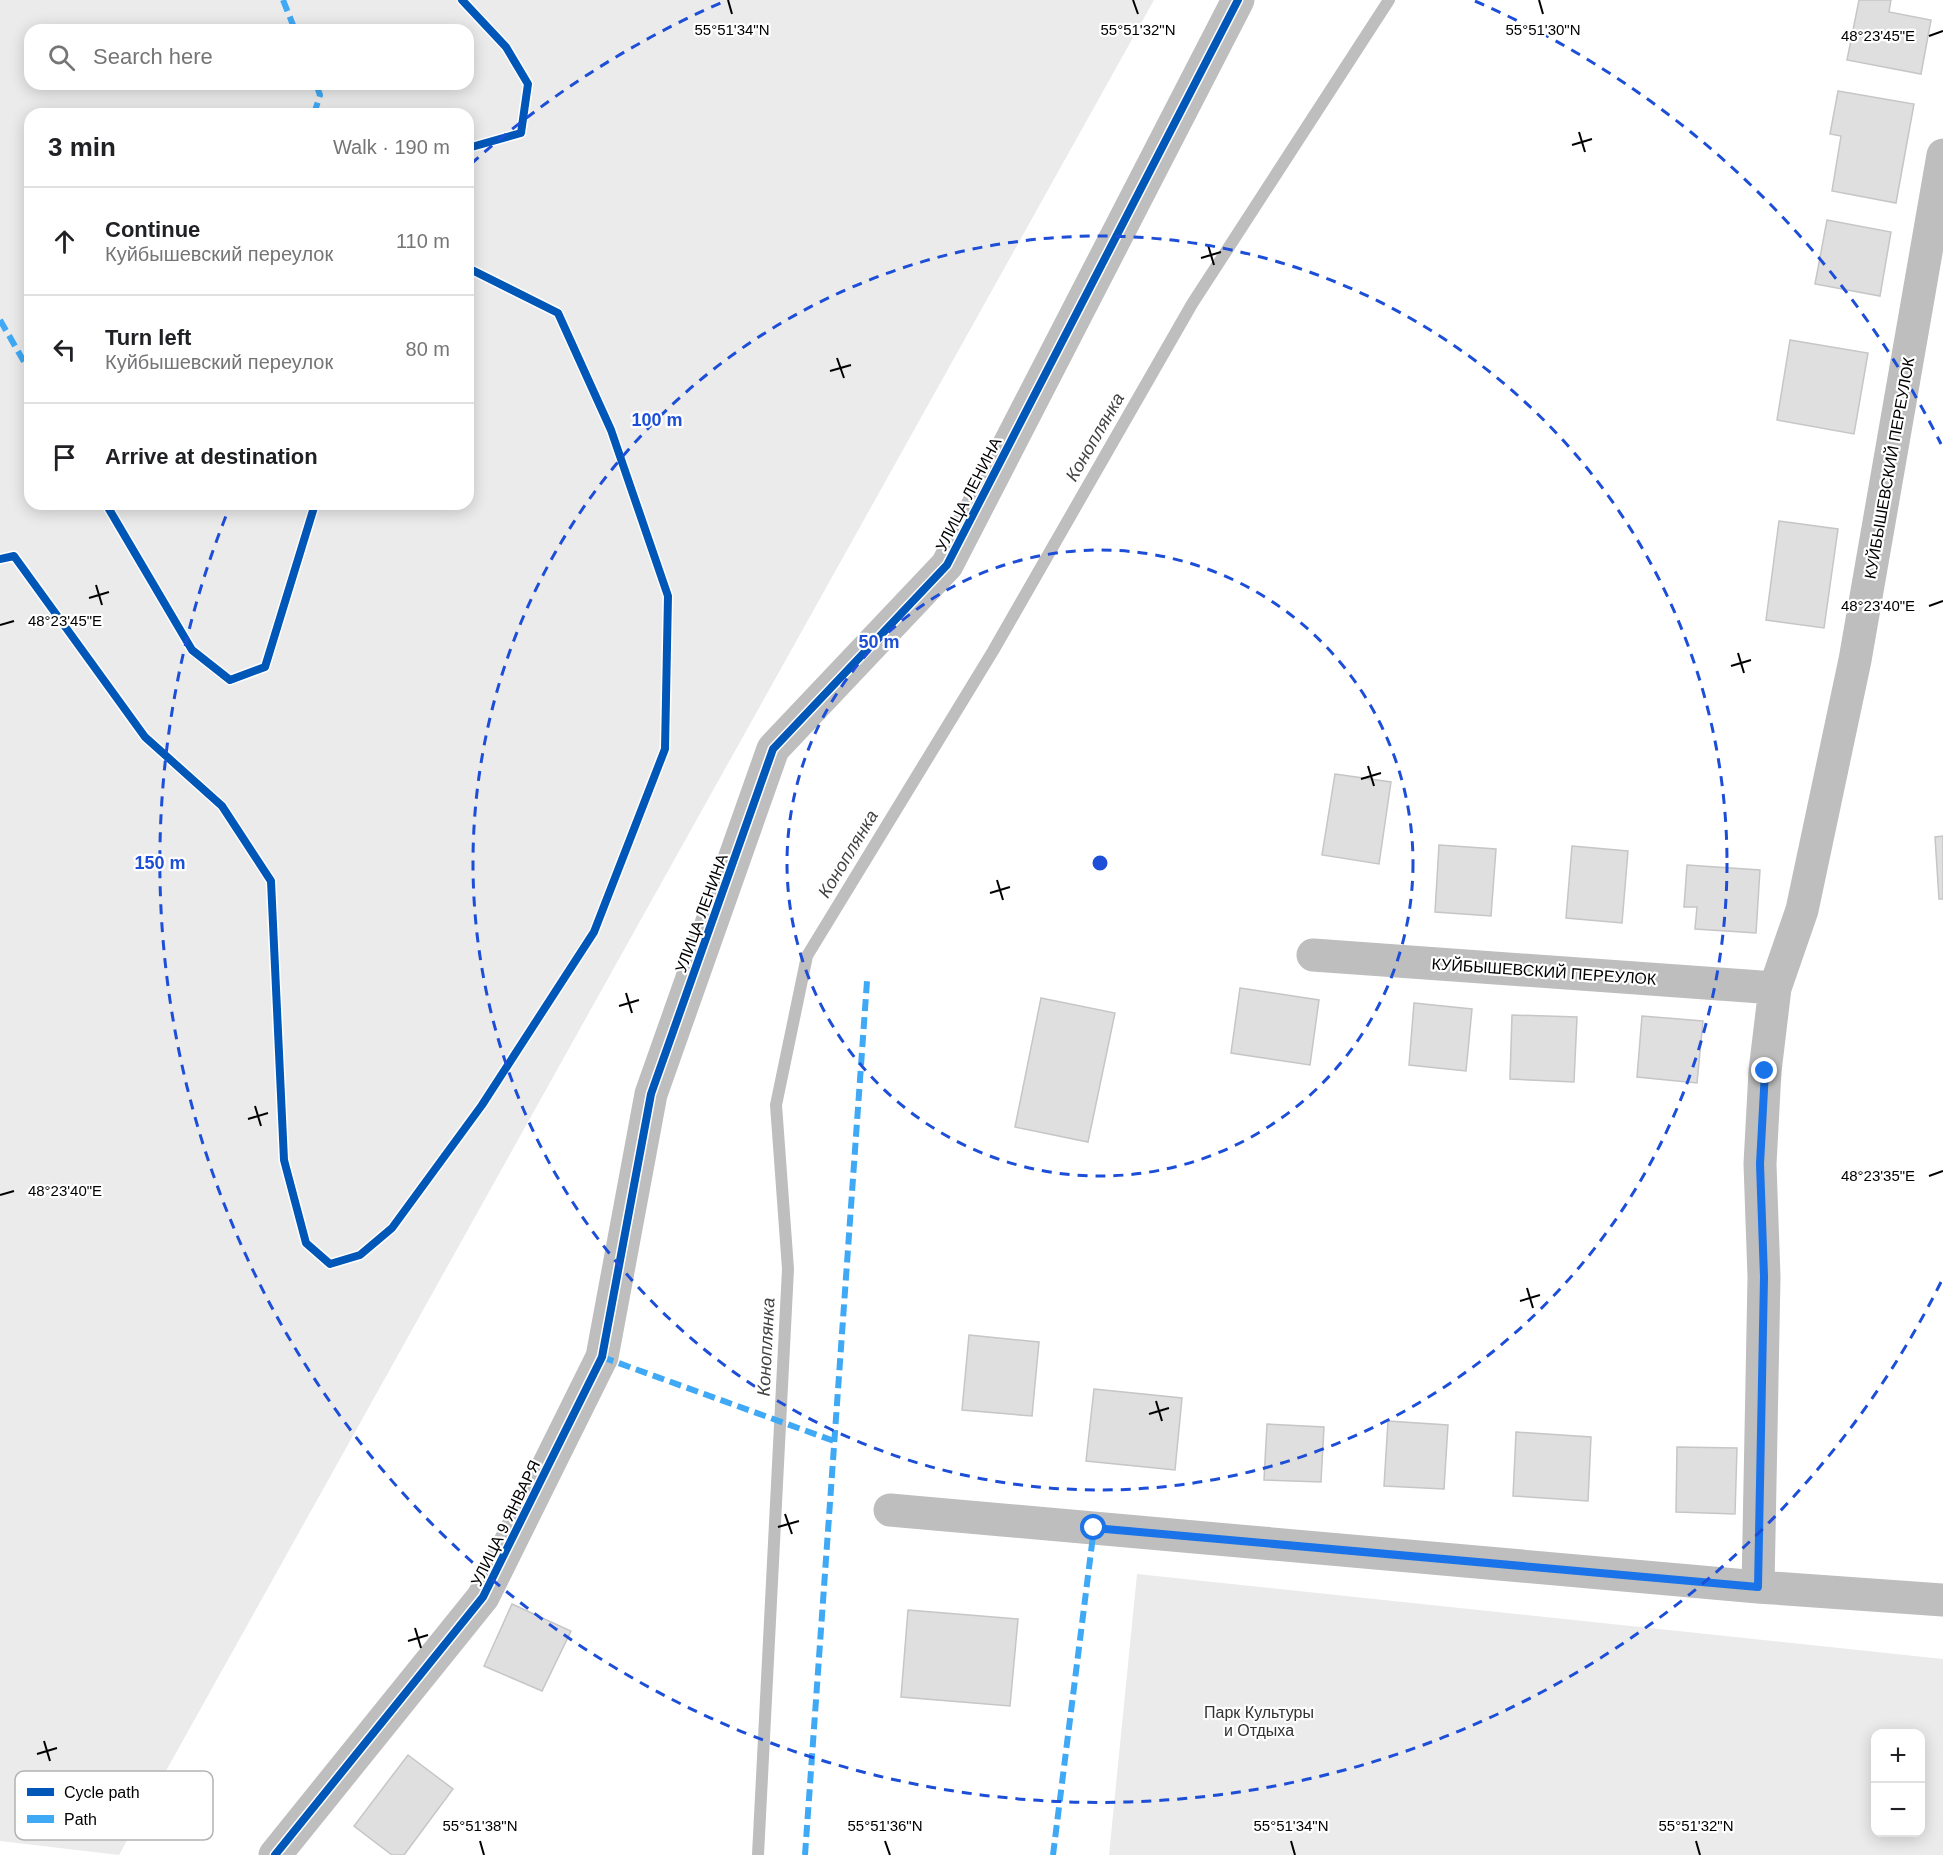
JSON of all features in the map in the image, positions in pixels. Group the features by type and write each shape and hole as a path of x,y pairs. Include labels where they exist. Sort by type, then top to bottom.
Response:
{"street":[{"name":"УЛИЦА ЛЕНИНА","path":"602,1357 651,1094 773,749 947,565 1238,0"},
{"name":"КУЙБЫШЕВСКИЙ ПЕРЕУЛОК","path":"1758,1587 1764,1277 1760,1164 1765,1071 1775,988 1802,910 1855,660 1943,155"},
{"name":"КУЙБЫШЕВСКИЙ ПЕРЕУЛОК","path":"1313,955 1775,988"},
{"name":"УЛИЦА 9 ЯНВАРЯ","path":"275,1855 483,1597 602,1357"},
{"path":"890,1510 1758,1587 1943,1600"}],"green space":[{"path":"0,0 1154,0 166,1771 15,1771 15,1840 127,1840 119,1855 0,1841"},
{"name":"Парк Культуры и Отдыха","path":"1137,1574 1943,1659 1943,1855 1109,1855"}],"building":[{"path":"1859,0 1891,0 1889,12 1931,20 1921,74 1847,60"},
{"path":"1838,91 1914,104 1896,203 1832,191 1841,136 1830,134"},
{"path":"1827,220 1891,232 1880,296 1815,284"},
{"path":"1790,340 1868,353 1854,434 1777,420"},
{"path":"1779,521 1838,529 1824,628 1766,620"},
{"path":"1335,774 1391,782 1379,864 1322,855"},
{"path":"1943,836 1943,899 1939,899 1935,837"},
{"path":"1439,845 1496,849 1491,916 1435,912"},
{"path":"1572,846 1628,851 1622,923 1566,918"},
{"path":"1687,865 1760,870 1756,933 1695,929 1697,907 1684,907"},
{"path":"1240,988 1319,1000 1310,1065 1231,1053"},
{"path":"1041,998 1115,1013 1088,1142 1015,1127"},
{"path":"1414,1003 1472,1009 1466,1071 1409,1065"},
{"path":"1512,1015 1577,1017 1574,1082 1510,1079"},
{"path":"1642,1016 1703,1021 1697,1083 1637,1077"},
{"path":"969,1335 1039,1342 1032,1416 962,1410"},
{"path":"1094,1389 1182,1398 1175,1470 1086,1461"},
{"path":"1388,1421 1448,1425 1444,1489 1384,1486"},
{"path":"1267,1424 1324,1427 1321,1482 1264,1480"},
{"path":"1516,1432 1591,1437 1588,1501 1513,1496"},
{"path":"1677,1447 1737,1448 1735,1514 1676,1512"},
{"path":"512,1604 571,1631 542,1691 484,1666"},
{"path":"908,1610 1018,1619 1010,1706 901,1697"},
{"path":"408,1755 453,1789 404,1855 392,1855 354,1826"}],"waterway":[{"name":"Коноплянка","path":"758,1855 788,1269 776,1105 807,956 993,651 1192,304 1389,0"}],"marked path":[{"path":"283,0 293,24"},
{"path":"316,108 320,95 318,90"},
{"path":"0,320 24,362"},
{"path":"805,1855 867,981"},
{"path":"602,1357 834,1441"},
{"path":"1053,1855 1094,1528"}],"cycle path":[{"path":"462,0 506,47 528,84 521,133 474,146"},
{"path":"275,1855 483,1597 602,1357 651,1094 773,749 947,565 1238,0"},
{"path":"0,559 14,556 145,737 222,806 271,881 284,1160 306,1243 330,1264 360,1255 392,1228 482,1105 594,932 665,749 668,596 611,430 558,313 474,271"},
{"path":"110,510 192,650 230,680 265,667 313,510"}],"route":[{"path":"1094,1528 1758,1587 1764,1277 1760,1164 1765,1071"}]}
